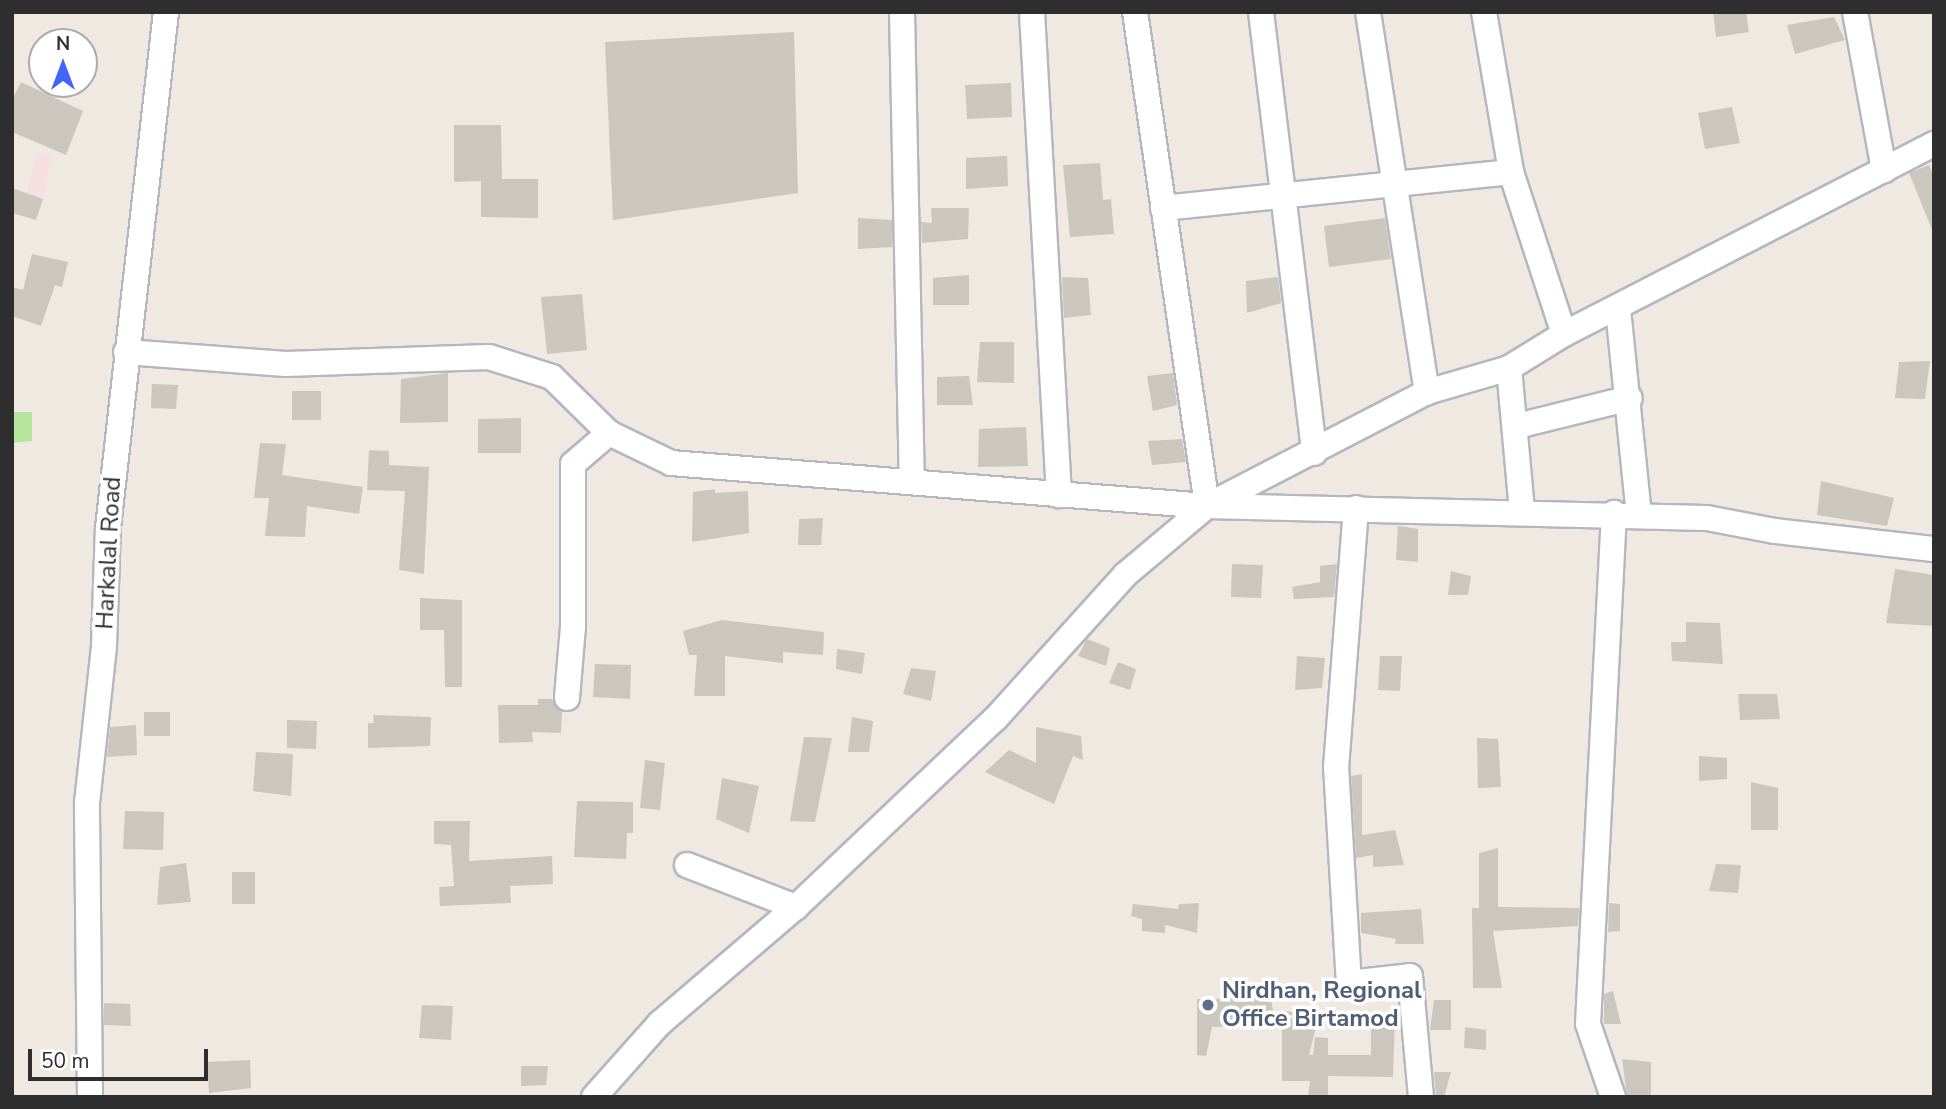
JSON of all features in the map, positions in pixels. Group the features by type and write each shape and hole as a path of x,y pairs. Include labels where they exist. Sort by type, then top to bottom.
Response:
{"street":[{"name":"Harkalal Road","path":"90,1097 87,803 104,646 108,528 166,12"},
{"path":"902,12 912,479"},
{"path":"1032,12 1059,495"},
{"path":"1135,12 1207,506"},
{"path":"1261,12 1314,453"},
{"path":"1368,12 1427,392"},
{"path":"1484,12 1511,172 1564,334"},
{"path":"1855,12 1884,170"},
{"path":"594,1097 660,1023 796,907 996,718 1125,575 1207,506 1314,453 1427,392 1509,368 1564,334 1618,309 1934,144"},
{"path":"1163,208 1511,172"},
{"path":"1618,309 1630,398 1639,514"},
{"path":"126,352 286,364 489,357 552,377 609,433 671,463 912,479 1059,495 1207,506 1614,513 1707,518 1774,531 1934,550"},
{"path":"1509,368 1517,426 1522,511"},
{"path":"1517,426 1630,398"},
{"path":"567,698 573,627 573,464 609,433"},
{"path":"1356,508 1336,766 1349,983 1410,976 1421,1097"},
{"path":"1613,1097 1588,1024 1614,513"},
{"path":"687,865 796,907"}],"shaded area":[{"path":"53,153 43,199 27,193 36,154"}],"green space":[{"path":"12,412 32,412 32,441 12,443"}],"building":[{"path":"1713,12 1746,12 1749,32 1716,37"},
{"path":"1834,17 1845,40 1795,54 1787,25"},
{"path":"794,32 798,193 613,220 605,42"},
{"path":"21,82 28,85 28,98 55,98 83,111 66,155 12,132 12,100"},
{"path":"1011,83 1012,117 967,119 965,85"},
{"path":"1732,107 1740,143 1705,149 1698,113"},
{"path":"454,125 501,125 502,179 538,179 538,218 481,217 481,181 454,182"},
{"path":"1007,156 1008,186 966,189 966,158"},
{"path":"1100,163 1103,200 1111,199 1114,234 1070,237 1063,165"},
{"path":"1929,165 1934,177 1933,232 1909,173"},
{"path":"12,188 43,199 36,220 12,213"},
{"path":"931,208 969,208 968,239 922,243 921,222 932,223"},
{"path":"858,218 892,220 892,247 858,249"},
{"path":"1385,218 1391,259 1329,267 1324,226"},
{"path":"32,254 68,262 62,287 55,285 41,326 12,316 12,287 23,290"},
{"path":"969,275 969,305 933,305 933,278"},
{"path":"1062,277 1088,278 1091,315 1064,318"},
{"path":"1278,277 1281,303 1247,313 1246,281"},
{"path":"582,294 587,350 547,354 541,297"},
{"path":"980,342 1014,342 1014,383 977,382"},
{"path":"1930,361 1925,399 1895,398 1899,362"},
{"path":"448,373 448,422 400,423 401,379"},
{"path":"1173,373 1177,405 1153,411 1147,376"},
{"path":"969,376 973,405 937,405 937,377"},
{"path":"152,384 178,385 176,409 151,408"},
{"path":"292,391 321,391 321,420 292,420"},
{"path":"521,418 521,453 478,453 478,419"},
{"path":"1026,427 1028,466 978,467 979,429"},
{"path":"1182,439 1186,462 1152,465 1148,441"},
{"path":"260,443 286,444 282,475 363,487 359,514 307,506 305,537 265,536 269,498 254,498"},
{"path":"369,450 389,451 389,465 429,467 424,574 399,570 405,491 367,490"},
{"path":"1821,481 1894,498 1887,526 1817,515"},
{"path":"715,489 715,493 748,491 749,533 692,542 693,492"},
{"path":"823,518 821,545 798,545 799,519"},
{"path":"1398,526 1418,529 1418,562 1396,560"},
{"path":"1232,564 1263,565 1261,598 1231,597"},
{"path":"1337,564 1334,597 1294,599 1292,587 1320,582 1320,566"},
{"path":"1895,569 1934,575 1934,626 1886,623"},
{"path":"1451,571 1471,576 1468,595 1448,595"},
{"path":"420,598 462,600 462,687 445,687 444,630 420,630"},
{"path":"722,620 824,632 823,655 783,652 783,663 725,656 725,696 694,696 697,655 689,655 683,631"},
{"path":"1686,622 1720,623 1723,664 1672,661 1671,642 1686,642"},
{"path":"1087,639 1110,648 1106,666 1078,656"},
{"path":"837,649 865,653 862,674 836,669"},
{"path":"1297,656 1325,658 1322,688 1295,690"},
{"path":"1380,656 1402,656 1400,691 1378,690"},
{"path":"1118,662 1136,669 1130,690 1109,683"},
{"path":"595,664 631,665 630,699 593,697"},
{"path":"911,668 936,671 931,701 903,694"},
{"path":"1738,694 1777,694 1780,719 1740,720"},
{"path":"538,699 552,699 562,711 561,733 532,732 533,742 499,743 498,705 538,705"},
{"path":"144,712 170,712 170,736 144,736"},
{"path":"373,715 431,717 430,746 368,748 368,723 374,723"},
{"path":"852,717 873,721 869,752 848,752"},
{"path":"287,720 317,721 316,749 287,748"},
{"path":"136,725 137,755 107,757 110,727"},
{"path":"1036,727 1081,736 1083,760 1073,756 1054,804 985,772 1009,750 1036,763"},
{"path":"804,737 832,738 815,822 790,821"},
{"path":"1477,738 1498,739 1501,787 1478,788"},
{"path":"256,752 293,754 291,796 253,791"},
{"path":"1699,756 1727,758 1727,779 1699,781"},
{"path":"645,760 665,763 660,810 640,808"},
{"path":"1362,774 1362,835 1395,830 1404,865 1373,867 1373,855 1356,858 1351,776"},
{"path":"722,778 759,786 749,833 716,819"},
{"path":"1751,782 1778,788 1778,830 1751,830"},
{"path":"577,801 633,802 633,833 627,833 626,859 574,857"},
{"path":"125,811 164,812 163,850 123,849"},
{"path":"434,821 470,821 469,861 552,856 553,884 510,886 511,903 440,906 439,887 454,886 451,845 434,844"},
{"path":"1498,848 1498,907 1579,908 1578,926 1493,931 1502,988 1473,988 1472,908 1479,908 1479,853"},
{"path":"186,863 191,902 157,905 160,867"},
{"path":"1716,864 1741,865 1738,893 1709,891"},
{"path":"232,872 255,872 255,904 232,904"},
{"path":"1199,903 1197,933 1165,925 1165,933 1142,931 1142,919 1131,916 1133,904 1178,909 1179,904"},
{"path":"1609,903 1620,904 1620,931 1608,932"},
{"path":"1421,909 1424,944 1395,944 1396,939 1361,933 1361,913"},
{"path":"1613,991 1621,1024 1604,1024 1604,994"},
{"path":"1271,998 1275,1025 1212,1027 1206,1056 1197,1055 1197,999"},
{"path":"1434,1000 1451,1000 1451,1030 1430,1030"},
{"path":"104,1003 130,1004 131,1026 104,1025"},
{"path":"422,1005 453,1006 451,1040 419,1038"},
{"path":"1282,1011 1319,1015 1309,1055 1313,1055 1315,1037 1328,1038 1328,1055 1371,1055 1371,1022 1395,1020 1393,1077 1328,1076 1328,1097 1308,1097 1310,1081 1282,1081"},
{"path":"1465,1027 1486,1030 1486,1050 1464,1048"},
{"path":"1622,1059 1651,1062 1651,1095 1627,1095"},
{"path":"250,1060 251,1088 209,1093 207,1062"},
{"path":"521,1066 548,1066 546,1085 521,1086"},
{"path":"1434,1072 1451,1072 1444,1097 1436,1097"}],"place":[{"name":"Nirdhan, Regional Office Birtamod","path":"1208,1005"}]}
